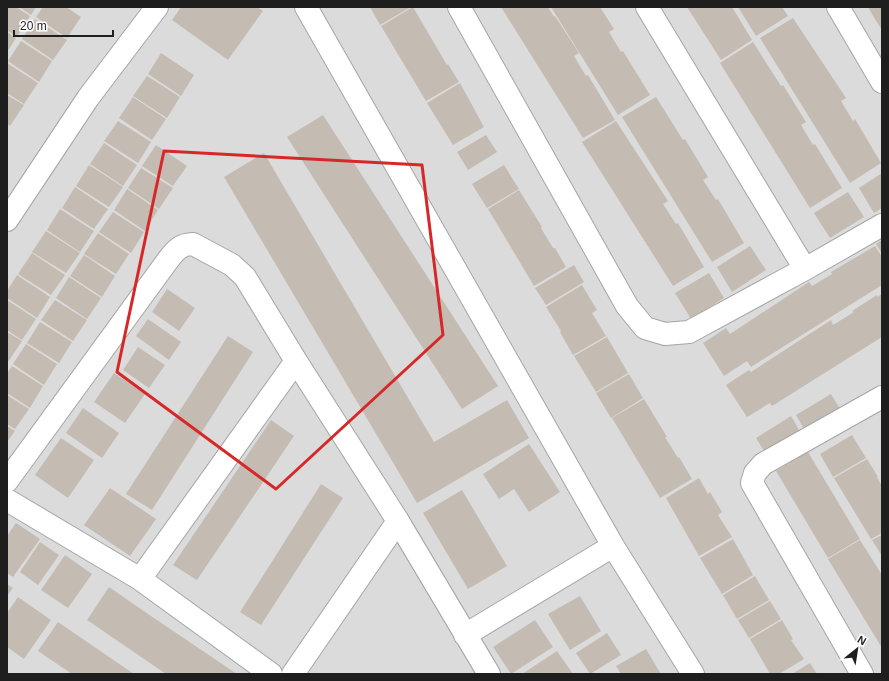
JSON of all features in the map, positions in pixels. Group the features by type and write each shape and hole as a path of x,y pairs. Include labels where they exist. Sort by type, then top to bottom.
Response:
{"street":[{"path":"7,220 88,98 157,7"},
{"path":"306,7 613,546 693,674"},
{"path":"459,7 627,306 645,328 665,334 690,332 882,225"},
{"path":"647,7 805,269"},
{"path":"838,7 882,82"},
{"path":"7,481 168,260 180,247 186,244 193,244 232,265 245,277 296,361 398,521 489,674"},
{"path":"140,579 296,361"},
{"path":"862,674 752,483 755,473 763,464 881,401"},
{"path":"7,500 140,579 271,674"},
{"path":"293,674 398,521"},
{"path":"465,634 613,546"}],"highlighted area":[{"path":"164,151 422,165 443,335 276,489 117,372"}],"shaded area":[{"path":"7,7 882,7 882,674 7,674"}],"building":[{"path":"7,7 16,7 30,16 17,37 7,30"},
{"path":"19,7 36,7 31,15"},
{"path":"43,7 66,7 81,17 67,38 36,17"},
{"path":"181,7 257,7 263,11 228,60 172,20"},
{"path":"370,7 411,7 380,25"},
{"path":"413,7 447,65 448,64 459,82 426,101 381,26"},
{"path":"501,7 548,7 579,53 574,56 586,76 588,75 615,120 583,138"},
{"path":"551,7 600,7 614,29 609,32 621,52 623,51 650,95 618,115"},
{"path":"687,7 732,7 752,40 721,60"},
{"path":"738,7 782,7 788,16 756,36"},
{"path":"868,7 882,7 882,30 873,16"},
{"path":"793,18 846,98 841,101 853,121 855,119 881,163 850,183 760,38"},
{"path":"35,19 67,40 53,60 22,39"},
{"path":"7,32 16,38 7,52"},
{"path":"21,41 52,61 39,82 8,61"},
{"path":"753,42 781,86 783,85 806,122 801,125 813,145 815,144 842,188 810,208 720,63"},
{"path":"161,53 194,75 181,96 148,74"},
{"path":"7,63 38,83 24,104 7,93"},
{"path":"147,76 180,97 167,118 133,96"},
{"path":"460,83 484,127 453,145 427,103"},
{"path":"7,95 24,105 10,126 7,124"},
{"path":"133,97 166,119 152,140 119,118"},
{"path":"656,97 683,140 685,139 708,177 703,180 716,200 718,199 744,243 712,262 622,117"},
{"path":"323,115 498,386 462,409 287,137"},
{"path":"118,121 151,142 138,163 104,141"},
{"path":"616,121 668,201 663,204 676,224 678,223 704,267 673,286 582,142"},
{"path":"486,135 497,152 468,170 457,152"},
{"path":"104,143 137,165 123,186 90,164"},
{"path":"156,145 187,166 173,186 142,166"},
{"path":"264,153 434,442 507,400 529,438 417,503 224,177"},
{"path":"89,165 123,187 109,207 76,186"},
{"path":"504,165 519,189 487,208 472,184"},
{"path":"141,168 173,188 159,209 128,188"},
{"path":"882,173 882,208 874,213 859,188"},
{"path":"75,187 108,209 94,229 62,208"},
{"path":"127,189 158,210 145,231 114,210"},
{"path":"519,190 566,267 534,286 488,209"},
{"path":"848,192 864,217 830,238 814,213"},
{"path":"60,209 94,231 80,252 47,230"},
{"path":"113,212 144,232 131,253 99,232"},
{"path":"46,231 80,253 66,273 32,252"},
{"path":"98,233 129,254 116,274 84,254"},
{"path":"882,240 882,254 876,244"},
{"path":"750,246 766,270 732,292 717,267"},
{"path":"875,246 882,257 882,285 751,367 747,361 724,376 703,343 726,328 730,334 809,282 812,286 832,274 831,272"},
{"path":"32,253 65,275 51,295 18,274"},
{"path":"84,255 115,276 102,297 70,276"},
{"path":"574,265 584,282 546,305 535,288"},
{"path":"709,273 724,298 691,319 675,293"},
{"path":"17,275 50,297 37,318 7,298 7,291"},
{"path":"69,277 101,298 87,319 56,298"},
{"path":"582,285 597,310 592,313 606,336 573,355 560,332 561,331 546,307"},
{"path":"167,289 195,308 179,331 152,312"},
{"path":"882,294 882,337 772,406 770,403 747,417 726,385 749,370 751,372 831,320 833,325 877,295 877,297"},
{"path":"7,300 36,319 22,340 7,330"},
{"path":"55,300 87,320 73,341 41,320"},
{"path":"148,319 181,342 169,360 136,336"},
{"path":"40,322 72,342 59,363 27,343"},
{"path":"7,332 22,341 8,362 7,361"},
{"path":"228,336 253,352 152,510 126,494"},
{"path":"607,337 628,373 596,392 574,356"},
{"path":"26,344 57,364 44,385 13,364"},
{"path":"138,347 165,365 149,388 123,370"},
{"path":"12,366 43,386 30,408 7,393 7,373"},
{"path":"114,373 145,394 125,423 94,402"},
{"path":"629,374 643,398 611,418 596,393"},
{"path":"831,394 842,412 807,434 796,415"},
{"path":"7,395 29,409 15,429 7,424"},
{"path":"644,399 667,437 665,437 692,479 660,498 612,418"},
{"path":"83,408 119,433 102,458 66,433"},
{"path":"791,416 802,435 767,456 756,438"},
{"path":"271,420 294,436 197,580 173,565"},
{"path":"7,426 15,431 7,442"},
{"path":"852,435 866,458 833,477 820,454"},
{"path":"61,438 94,460 68,498 35,475"},
{"path":"529,444 560,492 529,512 514,489 499,499 483,474"},
{"path":"808,452 860,539 828,558 776,471"},
{"path":"867,459 882,486 882,533 871,539 834,478"},
{"path":"699,478 708,494 710,492 722,512 718,515 732,537 699,556 666,498"},
{"path":"321,484 343,498 261,625 240,612"},
{"path":"110,488 156,519 130,556 84,525"},
{"path":"462,490 507,566 468,589 423,513"},
{"path":"16,523 40,539 13,577 7,573 7,536"},
{"path":"882,535 882,556 872,540"},
{"path":"733,539 753,575 722,594 700,558"},
{"path":"860,540 882,575 882,648 828,559"},
{"path":"40,542 59,555 38,585 20,572"},
{"path":"65,555 92,574 68,608 41,590"},
{"path":"755,576 769,600 737,619 723,595"},
{"path":"7,584 13,588 7,596"},
{"path":"109,587 237,674 166,674 87,620"},
{"path":"580,596 601,631 570,650 548,614"},
{"path":"18,597 51,620 24,659 7,647 7,613"},
{"path":"770,601 781,619 749,638 738,620"},
{"path":"535,620 553,647 511,674 493,647"},
{"path":"782,620 793,639 791,640 804,659 779,674 770,674 750,639"},
{"path":"58,622 134,674 72,674 38,651"},
{"path":"607,633 621,655 590,674 576,653"},
{"path":"646,649 661,674 621,674 616,666"},
{"path":"557,651 573,674 522,674"},
{"path":"810,663 817,674 792,674"}]}
